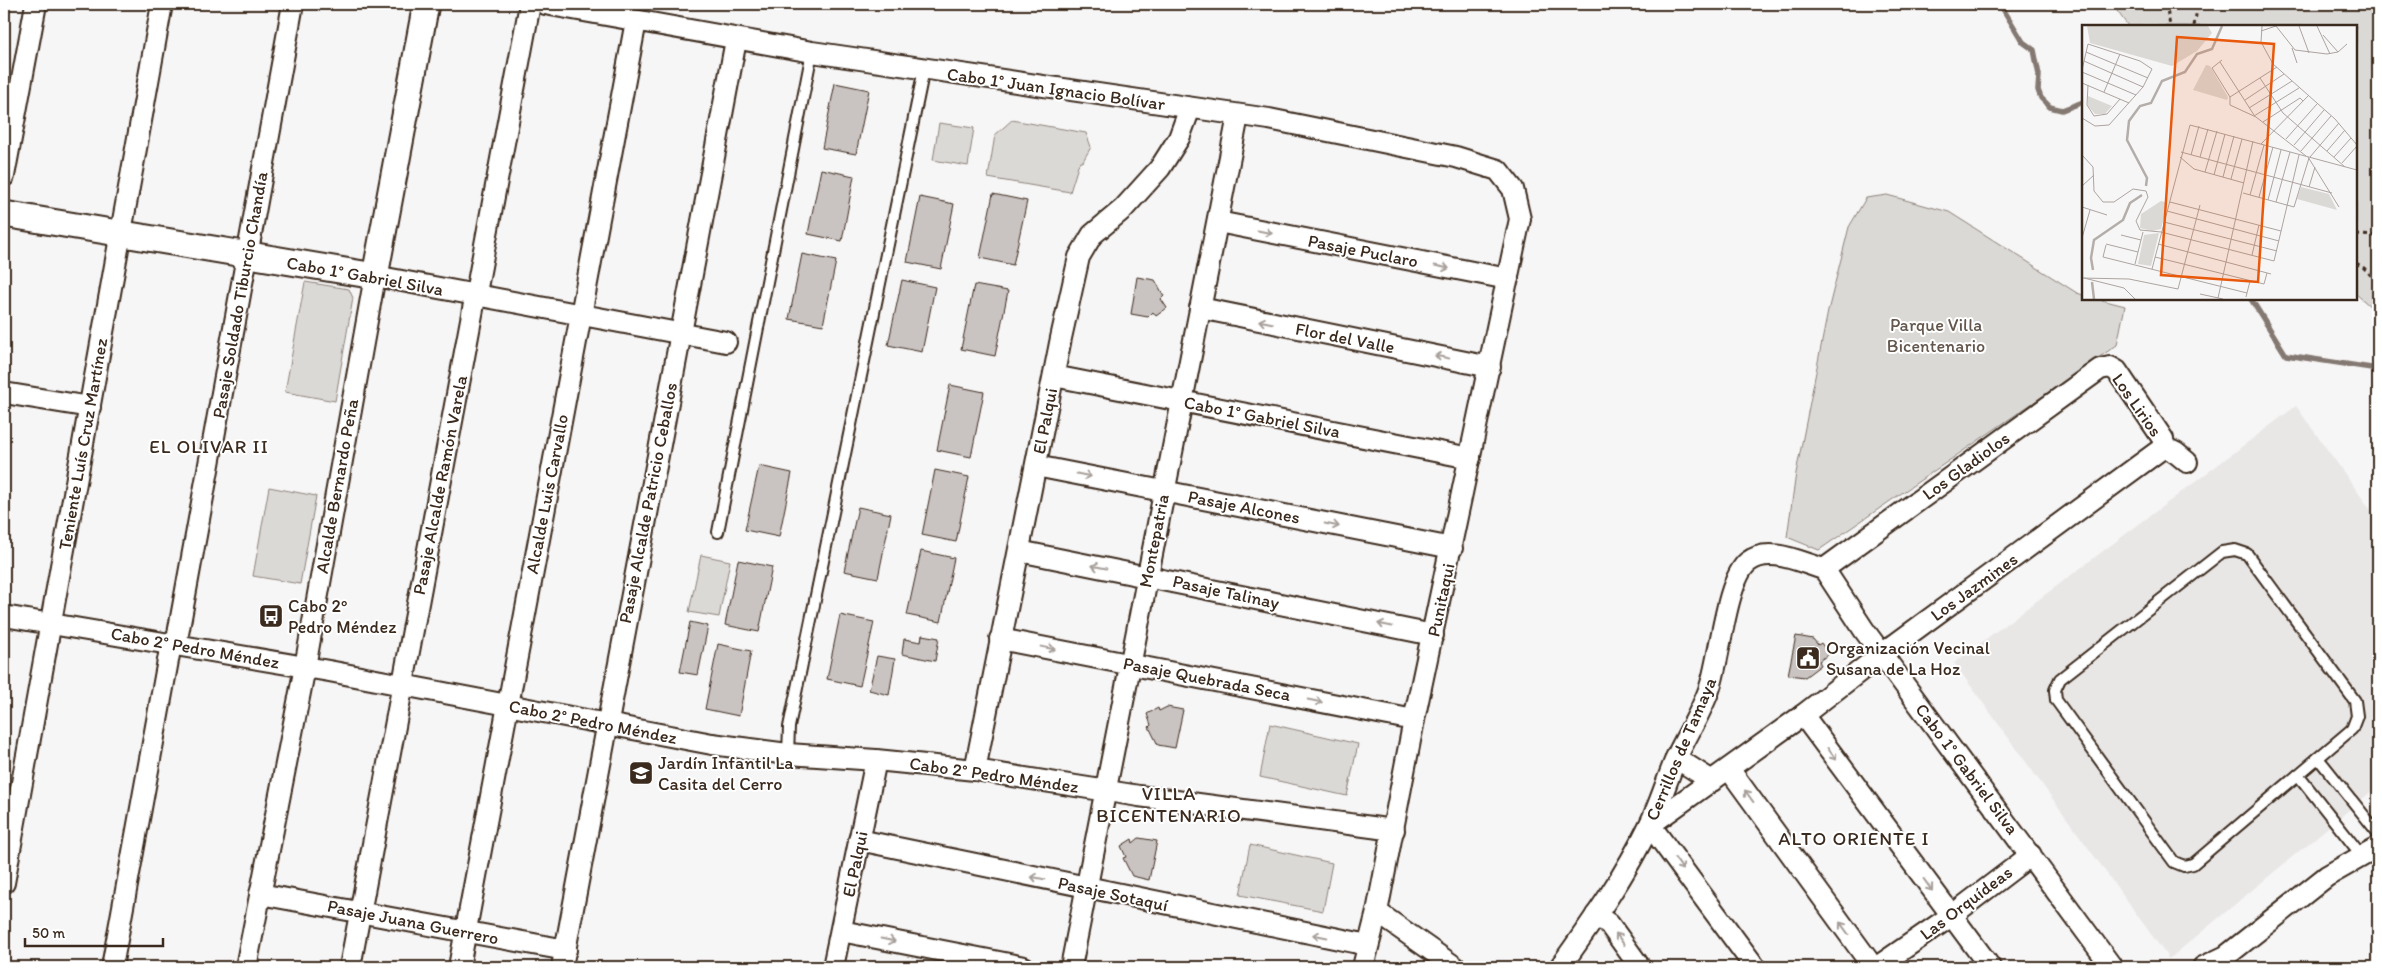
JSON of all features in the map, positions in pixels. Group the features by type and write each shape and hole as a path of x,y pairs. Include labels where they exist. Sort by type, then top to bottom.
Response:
{"street":[{"path":"4,176 36,4"},
{"name":"Teniente Luís Cruz Martínez","path":"4,884 162,4"},
{"name":"Pasaje Soldado Tiburcio Chandía","path":"112,967 293,4"},
{"name":"Alcalde Bernardo Peña","path":"246,967 305,667 426,4"},
{"name":"Pasaje Alcalde Ramón Varela","path":"350,967 530,4"},
{"name":"Cabo 1° Juan Ignacio Bolívar","path":"545,4 736,40 1238,116 1269,119 1456,157 1498,170 1513,189 1520,219 1518,232"},
{"name":"Alcalde Luis Carvallo","path":"459,967 636,21"},
{"name":"Pasaje Alcalde Patricio Ceballos","path":"564,959 736,40"},
{"name":"El Palqui","path":"975,770 1076,269 1085,246 1101,226 1134,199 1160,168 1179,138 1190,108"},
{"name":"Montepatria","path":"1071,967 1238,116"},
{"name":"Cabo 1° Gabriel Silva","path":"4,214 375,276 726,342"},
{"name":"Pasaje Puclaro","path":"1218,222 1508,280"},
{"name":"Punitaqui","path":"1363,967 1377,912 1414,720 1518,232"},
{"name":"Flor del Valle","path":"1200,308 1490,367"},
{"name":"Los Lirios","path":"2110,367 2117,371 2162,439 2164,447 2176,453 2187,462"},
{"name":"Los Gladiolos","path":"1824,570 2100,369 2110,367"},
{"name":"Cabo 1° Gabriel Silva","path":"1054,376 1470,458"},
{"path":"4,393 90,407"},
{"name":"Los Jazmines","path":"1650,825 1803,715 1882,654 2164,447"},
{"name":"Pasaje Alcones","path":"1036,466 1452,548"},
{"name":"Pasaje Talinay","path":"1019,552 1147,576 1433,635"},
{"name":"Cerrillos de Tamaya","path":"1560,967 1596,915 1650,825 1676,758 1710,688 1728,607 1741,571 1746,563 1755,557 1776,554 1824,570"},
{"name":"Cabo 1° Gabriel Silva","path":"1824,570 1882,654 2112,967"},
{"name":"Cabo 2° Pedro Méndez","path":"4,616 305,667 712,744 788,754 876,760 975,770 1394,830"},
{"name":"Pasaje Quebrada Seca","path":"1000,639 1414,720"},
{"path":"1803,715 1990,967"},
{"path":"1676,758 1712,781"},
{"name":"El Palqui","path":"833,967 876,760"},
{"path":"1728,769 1873,967"},
{"path":"1650,825 1755,967"},
{"name":"Pasaje Sotaquí","path":"859,840 1368,945"},
{"path":"2203,967 2226,956 2328,876 2370,852"},
{"name":"Las Orquídeas","path":"1877,967 1951,916 2031,855"},
{"name":"Pasaje Juana Guerrero","path":"260,894 361,911 466,932 564,959"},
{"path":"1377,912 1455,967"},
{"path":"1596,915 1609,924 1640,967"},
{"path":"841,931 1024,967"}],"lane":[{"path":"718,532 812,52"},
{"path":"788,754 790,728 924,69"},
{"path":"2235,550 2247,554 2355,700 2357,716 2352,729 2318,758 2194,864 2184,866 2174,862 2056,700 2055,690 2060,678 2222,552 2235,550"},
{"path":"2318,758 2378,833"},
{"path":"2298,775 2370,852"}],"path":[{"path":"2166,4 2170,25"},
{"path":"2194,25 2198,4"},
{"path":"2357,235 2378,236"},
{"path":"2357,264 2364,268 2378,283"}],"shaded area":[{"path":"2296,406 2378,520 2378,786 2169,959 1954,663"}],"green space":[{"path":"2112,4 2378,4 2378,313 2357,295 2357,25 2127,25"},
{"path":"1012,120 1086,133 1091,147 1083,161 1079,163 1070,192 988,178 995,135"},
{"path":"939,123 974,128 968,166 933,160"},
{"name":"Parque Villa Bicentenario","path":"1887,195 1949,212 2082,295 2082,300 2102,300 2125,306 2117,345 1819,550 1787,537 1796,473 1828,311 1849,227 1866,198"},
{"path":"305,282 349,289 353,298 335,401 285,392"},
{"path":"269,487 316,496 300,584 253,576"},
{"path":"701,555 730,561 719,617 689,612"},
{"path":"1270,724 1358,744 1347,796 1260,777"},
{"path":"1250,845 1332,863 1323,911 1240,895"}],"building":[{"path":"835,83 869,90 856,154 822,148"},
{"path":"821,169 854,176 842,241 808,234"},
{"path":"993,194 1027,201 1013,265 980,258"},
{"path":"920,197 954,204 941,269 907,262"},
{"path":"802,254 836,261 823,325 789,319"},
{"path":"1137,277 1155,280 1164,296 1161,299 1167,308 1156,316 1153,312 1148,317 1131,314"},
{"path":"902,280 935,287 922,352 888,345"},
{"path":"974,285 1008,291 995,356 961,349"},
{"path":"950,385 984,392 971,457 937,450"},
{"path":"759,466 792,473 779,537 745,530"},
{"path":"935,470 969,477 956,542 922,535"},
{"path":"858,507 891,514 878,578 844,571"},
{"path":"921,551 954,558 941,622 907,615"},
{"path":"738,560 772,567 759,632 725,625"},
{"path":"840,615 874,622 860,686 827,679"},
{"path":"690,622 708,626 698,675 680,672"},
{"path":"922,635 939,638 935,661 902,654 904,639 921,642"},
{"name":"Organización Vecinal Susana de La Hoz","path":"1796,636 1813,639 1818,645 1821,643 1829,654 1819,661 1821,665 1805,677 1788,675"},
{"path":"718,644 751,651 739,716 705,709"},
{"path":"877,656 895,659 889,695 869,690"},
{"path":"1167,707 1183,710 1175,748 1158,745 1149,727 1151,725 1147,714 1158,708 1159,711"},
{"path":"1139,838 1157,841 1149,880 1132,876 1123,858 1126,857 1121,846 1132,839 1133,843"}],"waterway":[{"path":"2000,4 2023,42 2034,50 2039,75 2038,90 2041,98 2050,107 2062,110 2082,102"},
{"path":"2252,300 2286,355 2378,369"}],"place":[{"name":"Cabo 2º Pedro Méndez","path":"271,616"},
{"name":"Organización Vecinal Susana de La Hoz","path":"1808,658"},
{"name":"Jardín Infantil La Casita del Cerro","path":"641,773"}],"district":[{"name":"EL OLIVAR II","path":"209,446"},
{"name":"VILLA BICENTENARIO","path":"1169,804"},
{"name":"ALTO ORIENTE I","path":"1854,838"}]}
